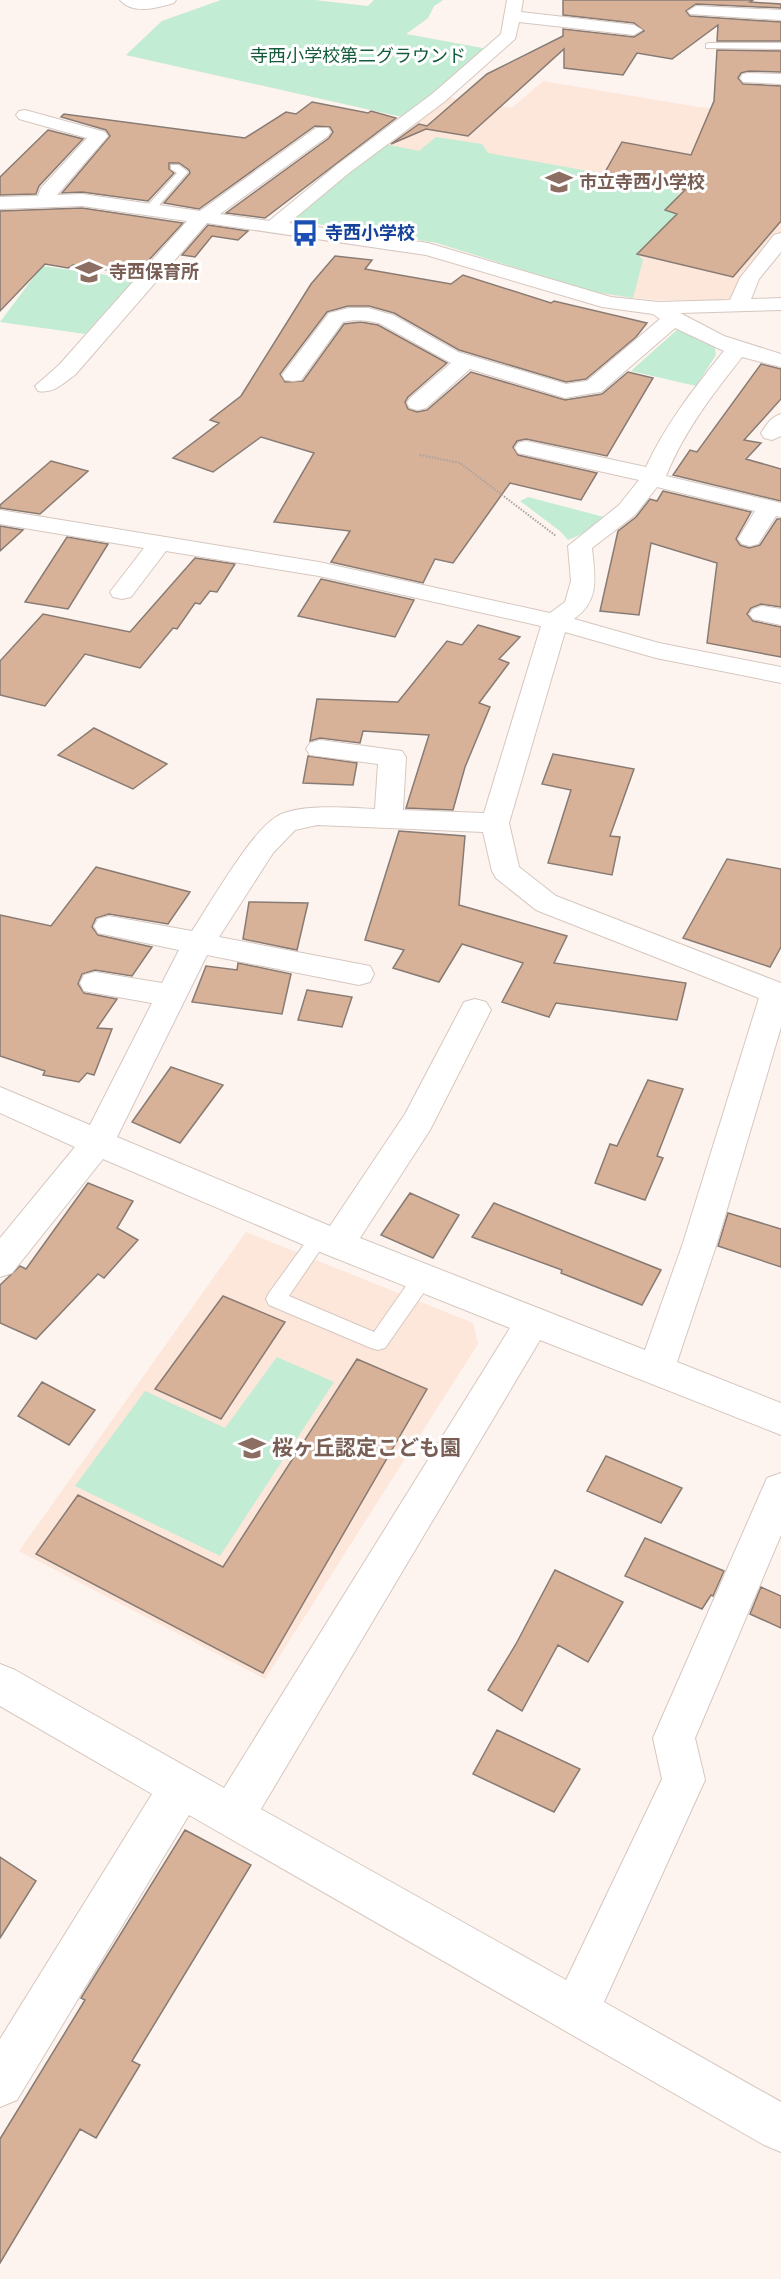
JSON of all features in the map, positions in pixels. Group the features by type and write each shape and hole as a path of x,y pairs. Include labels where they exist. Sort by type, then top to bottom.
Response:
{"street":[{"path":"128,0 141,5 168,0"},
{"path":"696,11 742,7 781,15"},
{"path":"274,226 343,169 438,98 509,36 514,8 634,30"},
{"path":"749,78 781,79"},
{"path":"763,94 781,95"},
{"path":"25,115 99,136 48,192 46,200"},
{"path":"46,386 67,369 194,224 322,132"},
{"path":"0,203 82,200 428,249 609,303 665,313 738,305 781,304"},
{"path":"738,305 750,278 781,239"},
{"path":"665,313 736,350 781,362"},
{"path":"293,375 336,317 368,314 386,319 451,356 565,390 593,387 665,313"},
{"path":"656,1370 700,1243 778,995 546,903 506,871 495,823 555,622 577,604 583,581 580,546 627,510 652,478 667,446 703,392 736,350"},
{"path":"418,403 466,360"},
{"path":"526,448 775,509 750,539"},
{"path":"0,517 319,569 555,622 656,650 781,675"},
{"path":"122,592 160,543"},
{"path":"320,749 392,757 389,819"},
{"path":"0,1263 97,1143 199,944 263,846 286,824 317,816 495,823"},
{"path":"109,926 359,974"},
{"path":"95,983 171,995"},
{"path":"328,1240 418,1120 475,1010"},
{"path":"0,1099 97,1143 422,1279 781,1419"},
{"path":"231,1816 532,1323"},
{"path":"575,2012 684,1780 674,1738 781,1490"},
{"path":"0,1684 781,2128"},
{"path":"0,2084 181,1787"}],"lane":[{"path":"709,46 781,46"},
{"path":"150,209 183,172 175,167"},
{"path":"328,1240 276,1299 378,1342 422,1279"}],"path":[{"path":"420,455 460,463 553,535 580,549"}],"shaded area":[{"name":"市立寺西小学校","path":"221,0 314,0 368,6 374,0 443,0 434,6 428,18 406,34 493,50 442,96 512,108 543,81 699,107 781,115 781,239 740,300 654,300 590,291 437,243 293,220 410,119 126,55 162,21"},
{"name":"桜ヶ丘認定こども園","path":"246,1232 473,1323 478,1344 265,1679 19,1551"}],"green space":[{"name":"寺西小学校第二グラウンド","path":"221,0 314,0 368,6 374,0 443,0 434,6 428,18 406,34 493,50 411,119 126,55 162,21"},
{"path":"436,137 482,144 488,153 643,181 679,192 666,210 677,214 637,253 643,260 633,298 590,291 437,243 293,220 380,143 419,151"},
{"path":"42,266 135,279 85,334 0,322"},
{"path":"680,327 714,342 716,355 696,386 631,371"},
{"path":"528,497 604,517 584,533 568,540 560,531 520,501"},
{"path":"277,1357 334,1382 220,1556 75,1486 145,1391 225,1428"}],"building":[{"path":"563,0 753,0 750,2 781,4 781,8 696,4 686,11 690,16 781,22 781,41 717,41 718,25 672,59 637,53 623,75 564,68 564,49 468,136 426,129 391,144 419,124 427,126 487,74 563,36 563,29 634,37 644,31 634,23 563,15"},
{"path":"717,50 781,51 781,72 749,71 741,73 738,78 743,84 781,86 781,221 733,277 637,254 677,214 665,210 685,190 604,174 622,142 691,155 714,101"},
{"path":"312,102 368,113 371,111 396,118 265,218 226,213 329,138 333,132 330,127 315,126 199,209 164,203 190,173 179,163 169,163 169,169 174,173 148,201 82,192 62,193 110,136 106,130 61,117 64,114 245,138 286,112 296,114"},
{"path":"48,130 83,139 39,186 36,194 0,195 0,177"},
{"path":"82,208 183,223 136,274 73,265 68,268 45,264 0,311 0,211"},
{"path":"208,225 248,231 238,240 212,236 195,257 182,255"},
{"path":"335,256 372,260 365,269 451,284 463,275 551,303 554,301 647,323 636,337 586,379 566,382 459,350 394,313 369,306 348,306 327,312 280,374 285,382 303,381 344,324 361,322 378,325 447,363 408,397 405,402 408,409 417,412 427,410 471,372 565,400 602,394 628,372 653,378 607,456 526,439 517,441 513,447 518,455 597,473 581,500 510,483 453,563 435,559 423,583 331,562 350,531 274,522 314,453 261,437 213,472 173,458 219,423 210,420 241,396 311,284"},
{"path":"761,364 781,369 781,399 744,440 761,443 746,459 781,469 781,501 673,475 690,450 697,452"},
{"path":"51,461 88,471 40,514 0,508 0,505"},
{"path":"663,491 751,512 736,539 740,545 749,548 760,545 777,519 781,519 781,607 761,604 751,608 747,614 753,621 781,627 781,657 707,643 717,563 651,543 639,615 600,611 618,531 636,517 650,499 657,501"},
{"path":"0,526 23,530 0,551"},
{"path":"67,537 108,544 68,609 25,602"},
{"path":"195,558 235,564 217,592 210,591 200,604 195,603 177,629 173,628 140,668 85,654 45,706 0,695 0,661 43,614 130,632"},
{"path":"321,579 414,600 395,637 298,616"},
{"path":"478,625 520,637 499,659 509,663 479,703 490,707 465,767 453,810 406,808 429,735 363,731 360,743 320,738 310,741 317,699 398,702 447,641 462,645"},
{"path":"94,728 167,764 133,789 58,755"},
{"path":"553,754 634,769 610,836 620,837 612,875 548,863 571,790 542,784"},
{"path":"308,756 357,763 353,785 303,783"},
{"path":"399,831 465,836 459,905 567,936 554,963 686,983 677,1020 556,1003 549,1017 502,1002 523,963 462,944 439,982 393,968 404,950 365,940"},
{"path":"727,859 781,869 781,947 770,967 683,938"},
{"path":"96,867 190,892 168,924 109,914 96,918 92,927 98,935 152,947 132,976 95,970 82,974 78,984 84,993 117,999 97,1028 112,1029 94,1075 87,1073 79,1082 43,1075 45,1071 0,1056 0,915 51,926"},
{"path":"249,902 308,903 297,950 243,939"},
{"path":"238,963 291,974 282,1014 192,1002 206,966 237,970"},
{"path":"307,990 352,997 342,1027 298,1020"},
{"path":"171,1067 223,1085 180,1143 132,1122"},
{"path":"648,1080 683,1089 657,1156 663,1158 645,1200 595,1183 610,1144 617,1146"},
{"path":"88,1183 133,1201 117,1228 138,1240 104,1278 98,1274 36,1339 0,1323 0,1285 20,1266 26,1269"},
{"path":"410,1193 459,1215 433,1258 381,1235"},
{"path":"494,1203 661,1270 642,1305 561,1273 562,1270 472,1237"},
{"path":"728,1213 781,1229 781,1267 718,1246"},
{"path":"223,1296 285,1322 221,1419 155,1389"},
{"path":"357,1359 427,1389 263,1673 36,1554 78,1495 223,1567"},
{"path":"42,1382 95,1410 69,1445 18,1416"},
{"path":"606,1456 682,1488 661,1523 587,1491"},
{"path":"645,1538 724,1571 713,1596 711,1595 702,1609 625,1576"},
{"path":"555,1570 623,1602 588,1662 558,1645 522,1711 488,1690 516,1644"},
{"path":"761,1587 781,1596 781,1628 750,1614"},
{"path":"497,1730 580,1769 554,1812 473,1774"},
{"path":"185,1830 251,1865 132,2061 140,2065 96,2138 80,2129 0,2263 0,2139 85,2000 81,1998"},
{"path":"0,1857 36,1881 0,1938"}],"place":[{"name":"市立寺西小学校","path":"559,182"},
{"name":"寺西小学校","path":"305,233"},
{"name":"寺西保育所","path":"89,272"},
{"name":"桜ヶ丘認定こども園","path":"252,1448"}]}
